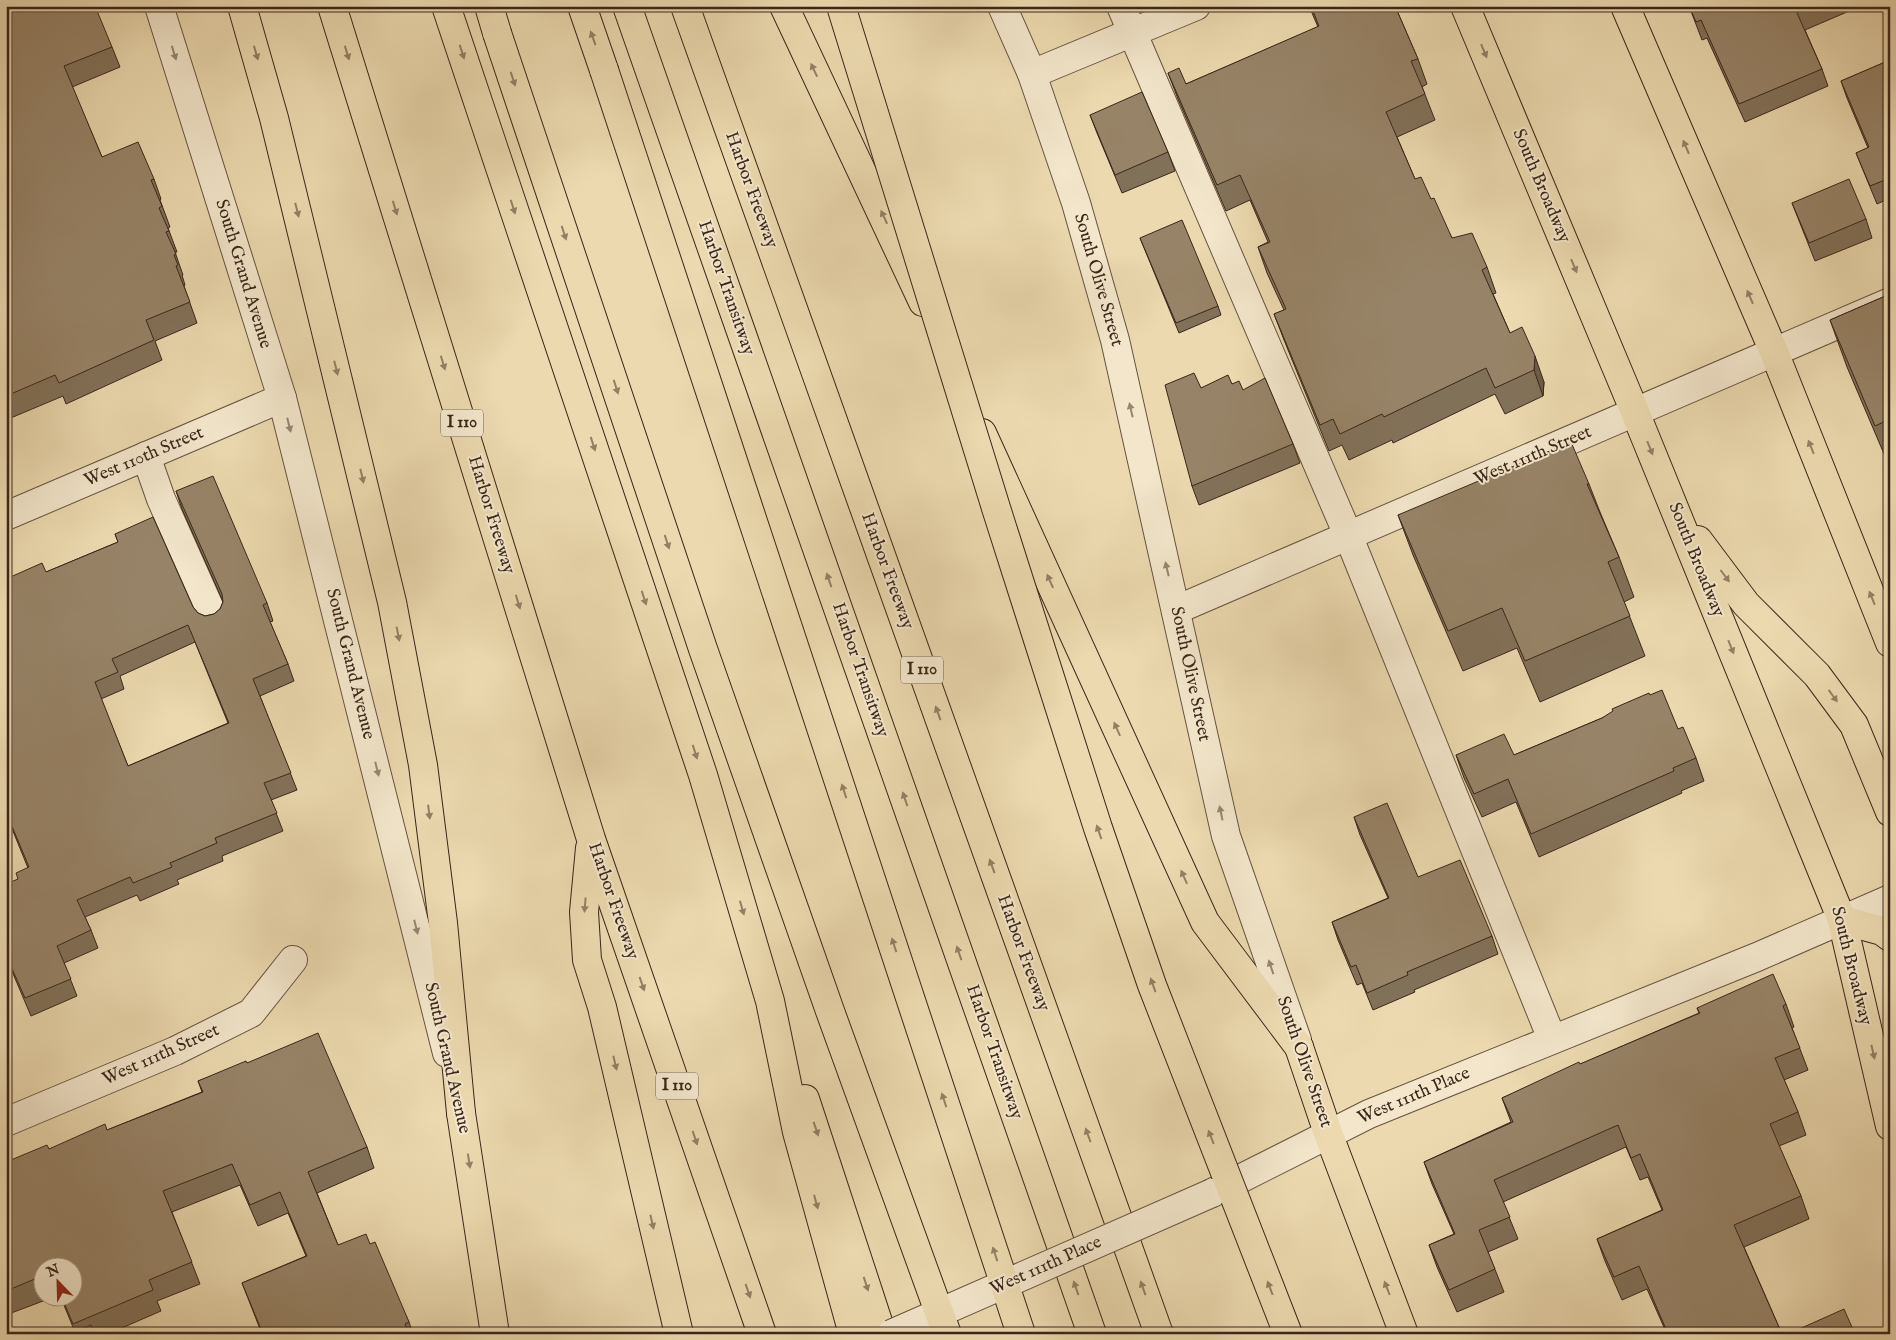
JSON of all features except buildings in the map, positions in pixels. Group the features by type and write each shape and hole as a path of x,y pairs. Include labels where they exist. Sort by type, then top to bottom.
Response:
{"main road":[{"path":"242,6 274,118 392,602 423,765 444,923 461,1113"},
{"name":"Harbor Freeway","path":"332,6 591,839 762,1334"},
{"path":"446,6 700,765 770,1001 817,1132 882,1334"},
{"path":"489,6 703,650 833,1020 947,1334"},
{"path":"582,6 1021,1334"},
{"name":"Harbor Transitway","path":"628,6 1092,1334"},
{"name":"Harbor Freeway","path":"685,6 1159,1334"},
{"path":"784,6 904,261 1205,922 1299,1046"},
{"path":"841,6 993,498 1098,828 1152,985 1288,1334"},
{"name":"South Broadway","path":"1466,6 1675,508 1842,920 1890,1126"},
{"path":"1626,6 1774,352 1890,643"},
{"path":"1675,508 1746,604 1818,675 1854,725 1890,812"},
{"path":"591,839 584,912 587,960 602,1007 679,1334"},
{"path":"1842,920 1882,932 1890,937"},
{"path":"770,1001 797,1132 853,1334"},
{"name":"South Olive Street","path":"1299,1046 1328,1133 1404,1334"},
{"name":"South Grand Avenue","path":"461,1113 495,1334"}],"street":[{"name":"South Grand Avenue","path":"159,6 282,398 406,885 461,1113"},
{"name":"South Olive Street","path":"1002,6 1032,74 1076,203 1115,340 1226,836 1299,1046"},
{"path":"1121,6 1348,536 1552,1039"},
{"path":"1032,74 1196,6"},
{"name":"West 111th Street","path":"1176,610 1890,302"},
{"name":"West 110th Street","path":"6,516 282,398"},
{"path":"146,456 161,499 214,618"},
{"name":"West 111th Place","path":"890,1334 1212,1193 1369,1114 1890,899"},
{"name":"West 111th Street","path":"6,1122 175,1051 251,1013 294,960"}]}
